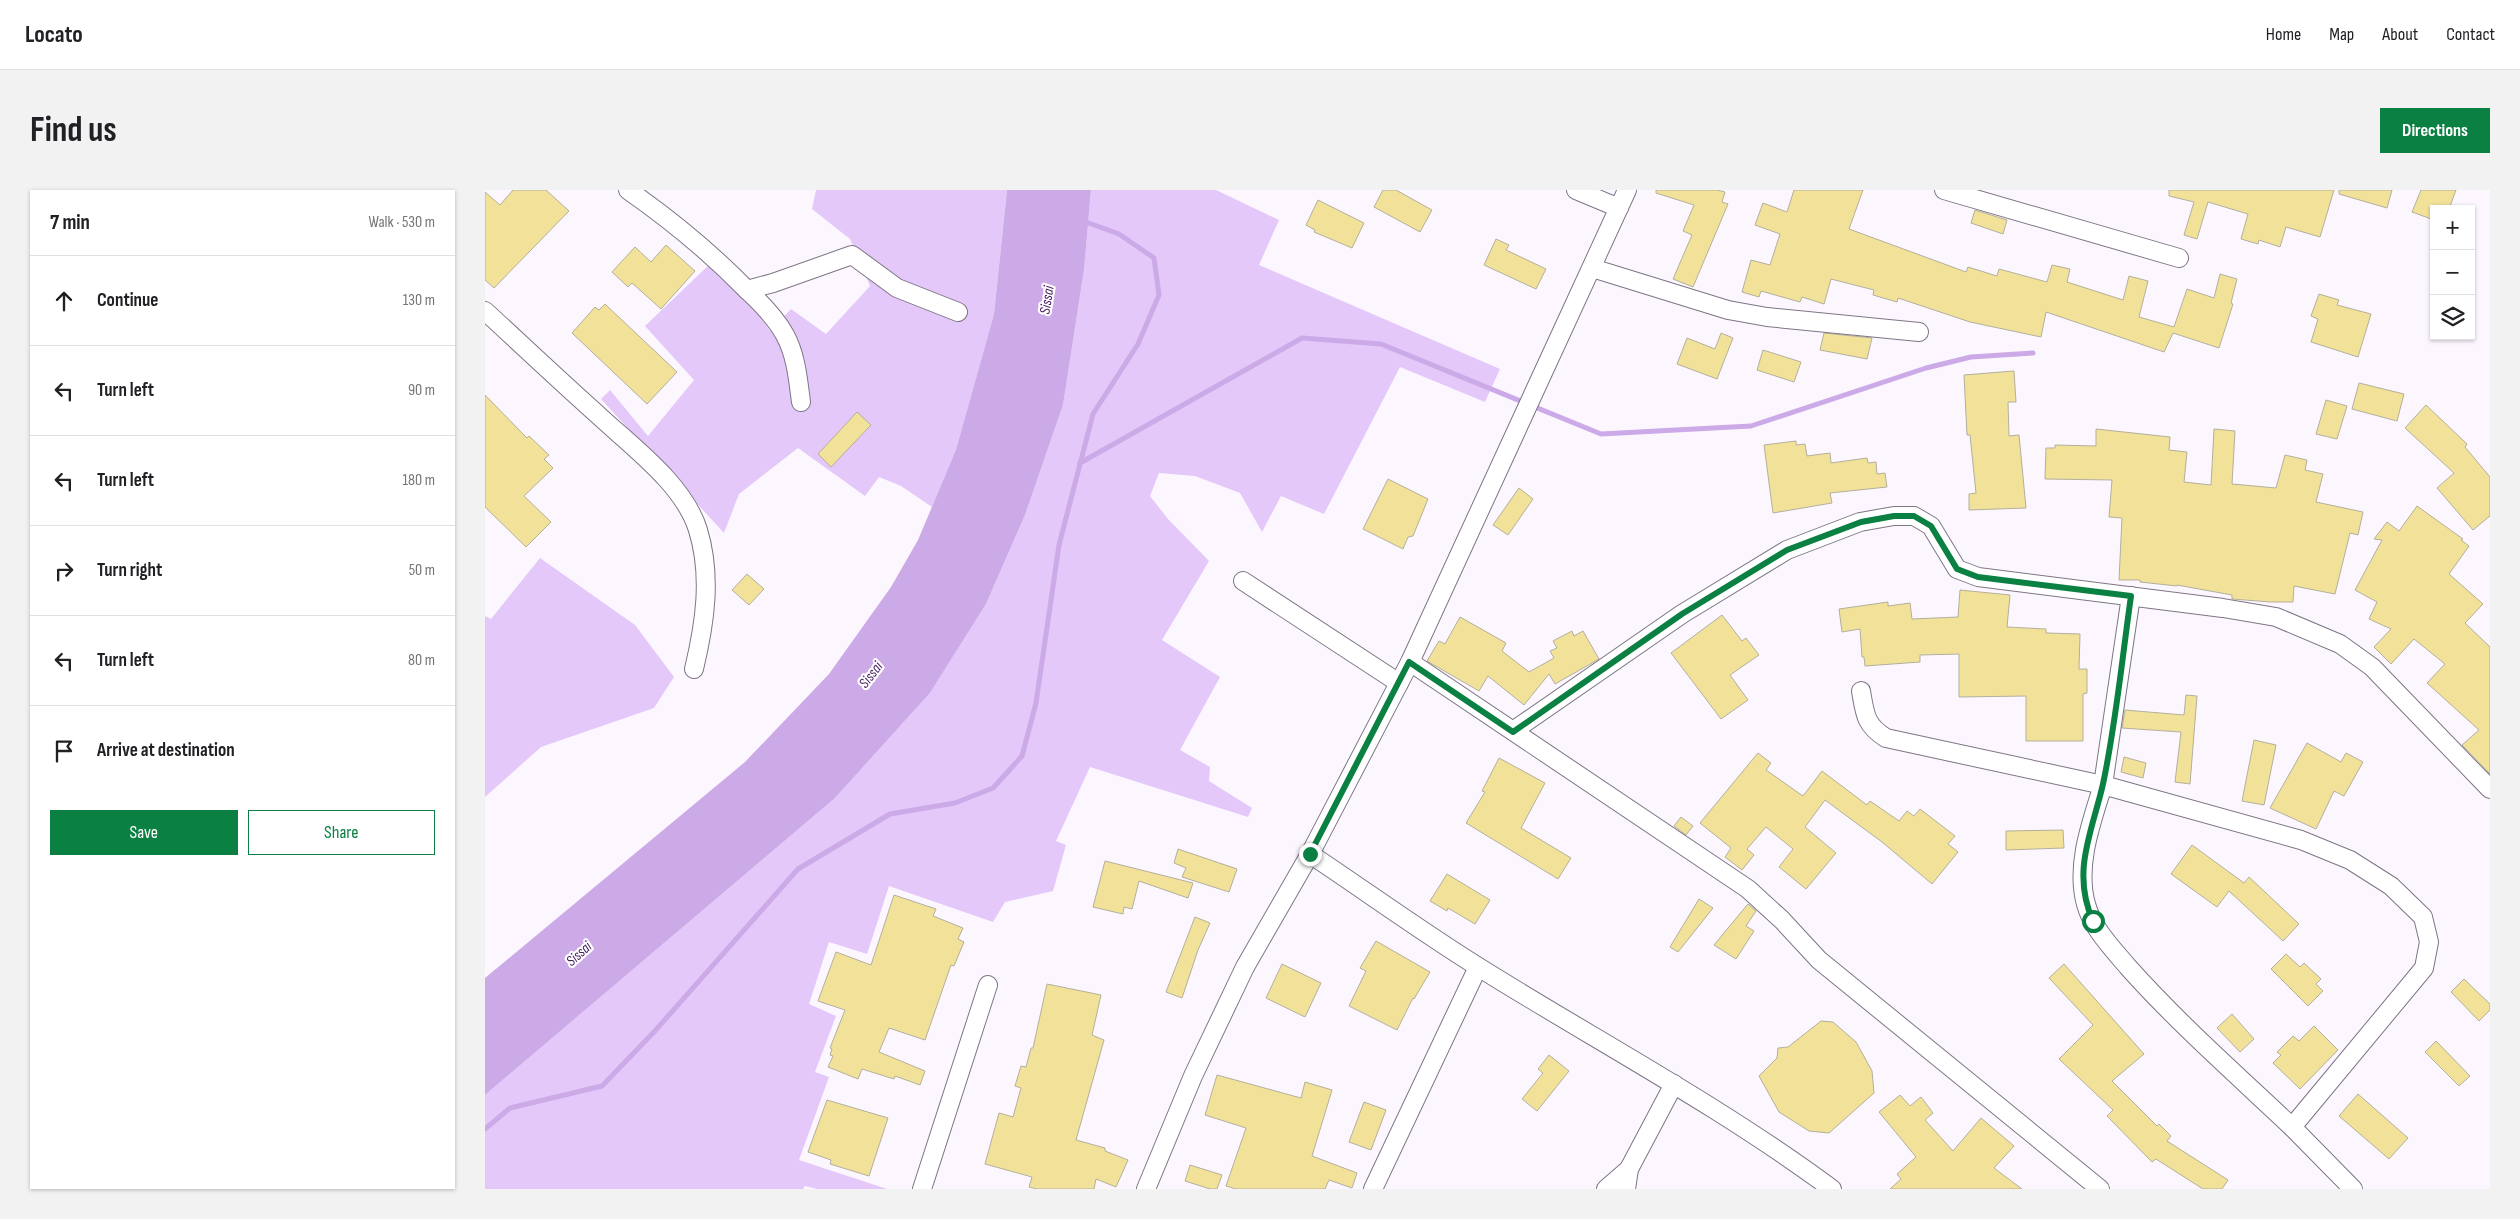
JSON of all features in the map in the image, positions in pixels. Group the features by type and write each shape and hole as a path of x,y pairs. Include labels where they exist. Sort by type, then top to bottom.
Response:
{"street":[{"path":"627,190 663,214 769,312 785,335 795,361 801,402"},
{"path":"1576,190 1619,208"},
{"path":"1146,1189 1193,1076 1245,967 1310,854 1399,683 1627,190"},
{"path":"1944,190 2179,258"},
{"path":"747,290 773,283 852,255 897,288 958,312"},
{"path":"1592,268 1728,310 1767,317 1919,332"},
{"path":"485,311 637,450 687,506 698,529 703,552 707,592 705,623 694,668"},
{"path":"1513,732 1682,614 1787,550 1861,522 1894,516 1914,516 1931,526 1957,569 1978,577 2131,596 2276,617 2340,644 2373,667 2490,789"},
{"path":"1243,580 1399,683"},
{"path":"2131,596 2103,785 2086,841 2083,875 2086,904 2093,921 2107,943 2155,997 2292,1127 2353,1189"},
{"path":"1409,662 1748,889 1782,920 1819,960 2100,1189"},
{"path":"1861,691 1867,720 1873,730 1886,738 2103,785 2309,843 2350,860 2391,886 2423,917 2429,942 2424,968 2292,1127"},
{"path":"1310,854 1478,967 1674,1084 1791,1159 1832,1189"},
{"path":"1373,1189 1478,967"},
{"path":"922,1189 988,985"},
{"path":"1626,1189 1629,1169 1674,1084"},
{"path":"1606,1189 1629,1169"}],"shaded area":[{"path":"816,190 1007,190 994,314 956,451 932,507 901,486 879,477 865,496 798,448 739,494 724,533 601,399 610,390 648,436 694,380 645,326 711,263 746,296 770,331 791,309 826,334 870,286 850,239 812,209"},
{"path":"1091,190 1216,190 1279,220 1259,265 1500,369 1485,402 1400,367 1324,514 1281,496 1262,532 1240,493 1195,476 1159,473 1150,496 1168,519 1209,561 1162,640 1220,677 1180,750 1210,767 1209,781 1252,808 1248,817 1090,767 1056,841 1066,845 1053,891 1005,902 993,922 889,886 867,954 829,942 809,1004 836,1016 815,1072 829,1077 799,1160 887,1189 817,1189 805,1186 803,1189 485,1189 485,1095 835,798 930,693 986,604 1025,515 1063,405 1084,270"},
{"path":"540,558 635,625 674,677 654,708 541,747 485,797 485,616 491,619"}],"water":[{"name":"Sissai","path":"1007,190 1091,190 1084,270 1063,405 1025,515 986,604 930,693 835,798 485,1095 485,978 745,762 829,674 891,587 918,540 956,450 994,314"}],"building":[{"path":"513,190 546,190 569,211 494,288 485,280 485,192 500,205"},
{"path":"1383,190 1396,190 1432,210 1420,232 1374,207"},
{"path":"1656,190 1717,190 1725,192 1722,202 1728,204 1693,287 1673,279 1692,235 1683,231 1694,205 1656,193"},
{"path":"1794,190 1863,190 1849,229 1966,272 1968,267 1997,276 1999,269 2047,282 2052,265 2070,269 2067,282 2123,300 2129,276 2148,281 2139,317 2174,327 2187,289 2214,298 2220,274 2237,279 2231,303 2233,304 2219,348 2173,333 2164,352 2046,312 2041,337 1970,322 1898,298 1897,302 1873,295 1874,290 1831,279 1824,304 1802,297 1800,302 1761,291 1759,297 1742,292 1751,260 1770,265 1780,234 1755,225 1763,203 1787,212"},
{"path":"2169,190 2334,190 2320,237 2286,227 2280,247 2259,240 2258,244 2241,239 2248,214 2208,202 2197,239 2184,235 2194,202 2169,196"},
{"path":"2339,190 2392,190 2387,208 2339,194"},
{"path":"2421,190 2456,190 2450,205 2430,205 2430,219 2412,212"},
{"path":"1318,200 1364,223 1352,248 1314,232 1315,230 1306,225"},
{"path":"1975,210 2007,220 2003,234 1971,223"},
{"path":"1496,239 1509,245 1506,250 1546,269 1536,289 1484,265"},
{"path":"666,245 695,271 661,309 632,283 628,287 612,272 635,247 651,262"},
{"path":"2319,294 2339,300 2337,305 2371,314 2358,357 2311,342 2318,319 2311,316"},
{"path":"605,304 677,372 647,404 572,333 595,307 599,310"},
{"path":"1721,333 1733,338 1717,379 1677,364 1687,338 1715,349"},
{"path":"1824,333 1872,338 1867,359 1820,350"},
{"path":"1763,350 1801,362 1794,382 1757,370"},
{"path":"2014,371 2016,402 2008,402 2009,436 2019,435 2026,508 1969,510 1969,494 1976,493 1970,435 1967,435 1964,375"},
{"path":"2359,383 2404,394 2397,421 2352,409"},
{"path":"485,395 527,438 529,436 549,455 544,459 553,468 524,496 551,522 526,547 485,507"},
{"path":"2326,400 2347,406 2337,439 2316,434"},
{"path":"2426,405 2467,444 2465,447 2490,477 2490,516 2473,530 2437,488 2454,473 2405,428"},
{"path":"857,412 871,425 831,467 818,454"},
{"path":"2096,429 2170,437 2169,450 2187,452 2184,482 2211,485 2214,429 2235,431 2232,484 2276,488 2285,455 2307,460 2305,470 2323,474 2316,502 2363,512 2358,535 2350,533 2335,594 2294,586 2293,602 2271,602 2232,599 2232,595 2177,585 2140,582 2140,580 2119,580 2122,518 2109,517 2112,480 2045,479 2046,448 2055,448 2055,445 2096,446"},
{"path":"1796,441 1796,445 1805,444 1807,456 1830,453 1831,463 1867,458 1868,463 1876,462 1877,474 1885,473 1887,487 1830,493 1832,503 1773,513 1764,445"},
{"path":"1388,479 1428,499 1413,536 1408,537 1403,549 1363,529"},
{"path":"1519,488 1533,499 1508,535 1493,525"},
{"path":"2417,506 2463,539 2461,540 2469,546 2449,574 2483,604 2465,623 2490,647 2490,774 2462,745 2479,730 2427,683 2445,664 2414,639 2391,664 2374,647 2391,629 2369,619 2377,602 2355,590 2382,540 2374,539 2387,522 2399,531"},
{"path":"747,574 764,589 749,605 732,590"},
{"path":"1960,590 2010,595 2007,627 2046,629 2046,633 2080,634 2079,669 2087,669 2087,693 2083,694 2083,741 2026,741 2026,696 1959,697 1959,654 1920,655 1920,662 1865,666 1864,657 1862,657 1860,629 1842,632 1839,609 1888,602 1888,606 1910,603 1912,619 1958,617"},
{"path":"1722,615 1742,641 1746,638 1759,655 1730,675 1748,700 1721,719 1671,653"},
{"path":"1460,617 1506,643 1502,651 1529,672 1554,658 1550,651 1557,648 1553,641 1572,631 1574,636 1583,631 1599,659 1555,684 1549,674 1524,705 1488,676 1479,691 1427,661 1439,641 1445,644"},
{"path":"2186,695 2197,696 2190,784 2175,782 2181,732 2122,728 2125,710 2184,715"},
{"path":"2254,740 2276,745 2264,805 2242,801"},
{"path":"2307,743 2341,762 2346,753 2363,762 2344,796 2334,791 2316,829 2270,808"},
{"path":"1758,753 1771,763 1766,770 1803,796 1822,771 1867,805 1870,801 1899,821 1907,811 1914,816 1920,809 1955,836 1948,844 1958,852 1932,884 1882,842 1825,800 1805,827 1836,853 1806,889 1779,867 1793,849 1766,827 1747,849 1754,855 1742,870 1725,857 1731,848 1700,823"},
{"path":"2124,757 2146,763 2143,778 2121,772"},
{"path":"1499,758 1545,783 1521,828 1571,858 1558,879 1466,823 1485,792 1482,791"},
{"path":"1681,817 1693,826 1686,835 1674,826"},
{"path":"2063,830 2064,848 2006,850 2006,831"},
{"path":"2192,845 2244,883 2249,877 2299,924 2283,941 2229,891 2217,907 2171,874"},
{"path":"1178,849 1237,869 1229,892 1182,877 1186,868 1174,863"},
{"path":"1105,861 1193,883 1188,898 1139,881 1132,909 1124,907 1123,914 1093,907"},
{"path":"1447,874 1490,900 1475,924 1448,908 1447,911 1430,901"},
{"path":"894,895 936,909 933,916 963,928 958,939 964,942 954,966 951,965 925,1040 889,1028 879,1052 925,1071 920,1085 895,1076 894,1079 862,1069 858,1079 828,1067 833,1056 830,1055 832,1049 830,1048 845,1010 818,1001 836,952 871,965"},
{"path":"1699,899 1713,908 1678,952 1670,947"},
{"path":"1748,904 1756,911 1746,926 1754,931 1736,959 1714,945"},
{"path":"1195,917 1210,923 1198,950 1182,998 1166,992"},
{"path":"1376,941 1430,972 1413,998 1397,1030 1349,1006 1366,971 1360,968"},
{"path":"2286,954 2300,967 2304,963 2321,979 2316,984 2323,991 2308,1006 2271,969"},
{"path":"1282,964 1321,983 1305,1017 1266,998"},
{"path":"2064,964 2144,1054 2112,1081 2157,1126 2159,1124 2171,1136 2167,1141 2228,1180 2222,1189 2203,1189 2156,1159 2152,1162 2107,1116 2113,1110 2059,1059 2093,1025 2049,978"},
{"path":"2464,979 2490,1004 2490,1010 2479,1021 2451,992"},
{"path":"1047,984 1101,995 1092,1035 1104,1040 1076,1140 1105,1148 1105,1151 1128,1160 1116,1187 1096,1179 1094,1189 1037,1189 1029,1187 1032,1177 985,1164 999,1113 1013,1117 1021,1088 1015,1086 1021,1066 1026,1067 1031,1048 1033,1048"},
{"path":"2232,1014 2254,1039 2240,1052 2217,1028"},
{"path":"1821,1021 1833,1022 1856,1042 1872,1071 1874,1093 1829,1133 1809,1131 1779,1112 1759,1076 1777,1058 1778,1048 1788,1047"},
{"path":"2314,1026 2338,1050 2300,1089 2273,1063 2281,1055 2277,1052 2293,1036 2299,1041"},
{"path":"2436,1041 2470,1076 2459,1086 2425,1052"},
{"path":"1549,1055 1569,1071 1537,1111 1522,1099 1543,1073 1538,1069"},
{"path":"1217,1075 1301,1098 1305,1082 1332,1090 1312,1156 1357,1173 1352,1188 1329,1180 1325,1189 1236,1189 1226,1186 1246,1128 1205,1115"},
{"path":"2358,1094 2408,1138 2389,1159 2339,1116"},
{"path":"1900,1095 1910,1106 1921,1097 1933,1113 1925,1120 1953,1151 1981,1118 2014,1146 1994,1168 2022,1189 1890,1189 1901,1179 1897,1174 1916,1157 1879,1112"},
{"path":"827,1100 888,1118 869,1176 830,1164 831,1160 808,1152"},
{"path":"1364,1102 1386,1110 1371,1150 1349,1142"},
{"path":"1190,1165 1222,1175 1217,1189 1210,1189 1185,1181"}],"waterway":[{"path":"485,1129 510,1108 602,1086 654,1032 798,869 890,814 955,803 993,788 1022,756 1036,703 1059,545 1093,414 1138,344 1159,295 1154,258 1119,234 1083,221"},
{"path":"1080,463 1302,338 1381,344 1601,434 1751,426 1926,368 1971,357 2033,353"}],"route":[{"path":"1310,854 1409,662 1513,732 1682,614 1787,550 1861,522 1894,516 1914,516 1931,526 1957,569 1978,577 2131,596 2103,785 2086,841 2083,875 2086,904 2093,921"}]}
